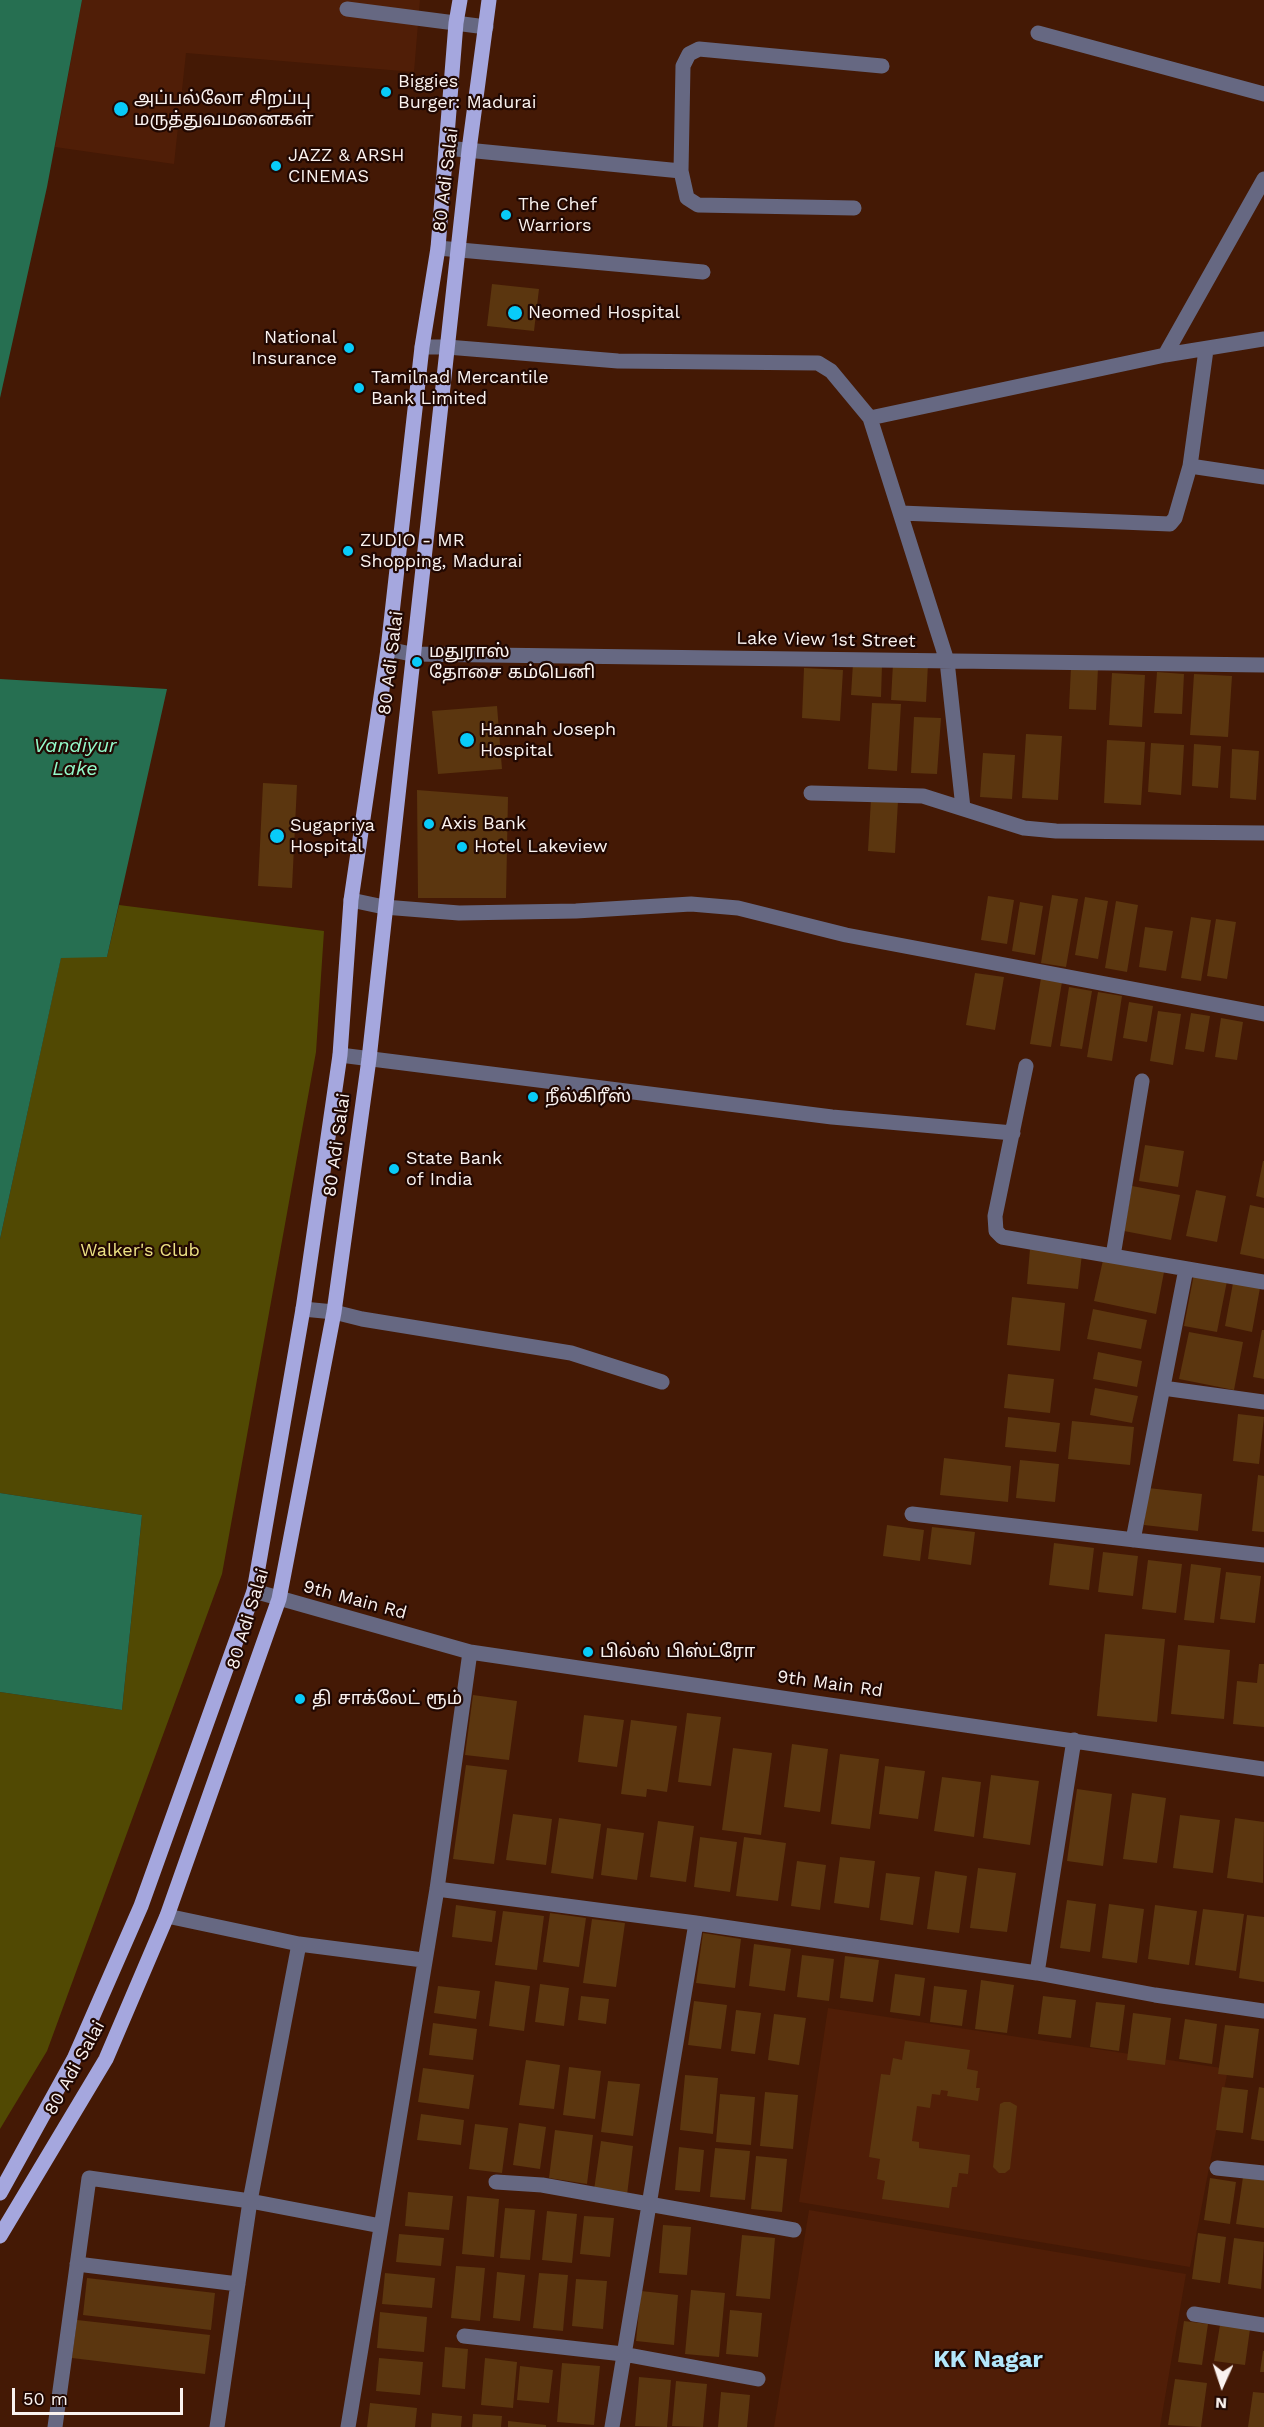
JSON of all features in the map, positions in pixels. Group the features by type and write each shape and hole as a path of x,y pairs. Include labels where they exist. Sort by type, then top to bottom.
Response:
{"main road":[{"name":"80 Adi Salai","path":"0,2193 74,2059 141,1906 254,1591 303,1310 340,1055 351,900 388,649 422,347 438,248 456,23 460,0"},
{"name":"80 Adi Salai","path":"0,2236 106,2059 167,1916 279,1599 334,1312 369,1059 411,654 425,554 457,249 489,0"}],"street":[{"path":"347,9 486,27"},
{"path":"1038,33 1264,94"},
{"path":"854,208 698,205 687,198 681,171 683,66 689,54 699,49 882,66"},
{"path":"446,148 681,171"},
{"path":"1165,355 1264,178"},
{"path":"438,248 703,272"},
{"path":"870,418 1165,355 1264,339"},
{"path":"422,347 618,361 818,363 831,371 870,418 947,661 963,808"},
{"path":"901,513 1170,524 1175,518 1190,466 1206,350"},
{"path":"1190,466 1264,477"},
{"name":"Lake View 1st Street","path":"388,649 411,654 1264,665"},
{"path":"811,793 923,796 1024,828 1056,831 1264,833"},
{"path":"351,900 384,907 459,913 576,911 691,904 738,908 846,935 1264,1014"},
{"path":"340,1055 832,1117 1013,1133"},
{"path":"1026,1066 995,1216 996,1231 1002,1238 1264,1282"},
{"path":"1113,1256 1142,1081"},
{"path":"1133,1540 1186,1269"},
{"path":"303,1310 334,1312 362,1319 571,1353 662,1382"},
{"path":"1163,1388 1264,1402"},
{"path":"912,1514 1264,1555"},
{"name":"9th Main Rd","path":"254,1591 470,1652 1264,1769"},
{"path":"348,2427 436,1889 470,1652"},
{"path":"1037,1973 1074,1740"},
{"path":"436,1889 696,1923 1037,1973 1155,1995 1264,2011"},
{"path":"167,1916 299,1944 423,1960"},
{"path":"612,2427 696,1923"},
{"path":"217,2427 250,2200 299,1944"},
{"path":"1217,2168 1264,2173"},
{"path":"54,2427 89,2178 250,2200 381,2226"},
{"path":"496,2182 542,2185 649,2202 794,2230"},
{"path":"77,2264 238,2284"},
{"path":"1194,2314 1264,2325"},
{"path":"464,2336 623,2354 758,2379"}],"shaded area":[{"name":"அப்பல்லோ சிறப்பு மருத்துவமனைகள்","path":"82,0 420,0 414,72 186,53 174,164 55,147"},
{"path":"828,2008 1228,2069 1190,2267 799,2202"},
{"path":"809,2210 1186,2274 1160,2427 774,2427"}],"green space":[{"name":"Walker's Club","path":"119,905 324,931 316,1052 222,1574 47,2051 0,2129 0,1692 122,1710 142,1515 0,1493 0,1239 61,957 107,957"}],"water":[{"path":"0,0 82,0 47,187 0,398"},
{"name":"Vandiyur Lake","path":"0,679 167,689 107,957 61,958 0,1239"},
{"path":"0,1493 142,1515 122,1710 0,1692"}],"building":[{"path":"492,284 539,289 534,331 487,326"},
{"path":"853,663 882,665 881,697 851,695"},
{"path":"893,663 928,664 926,702 891,700"},
{"path":"1071,667 1098,668 1096,710 1069,709"},
{"path":"804,668 843,670 840,721 802,718"},
{"path":"1157,672 1184,674 1182,714 1154,713"},
{"path":"1112,673 1145,675 1142,727 1109,725"},
{"path":"1194,674 1232,676 1228,737 1190,735"},
{"path":"872,703 901,704 897,771 868,769"},
{"name":"Hannah Joseph Hospital","path":"497,706 502,769 438,774 432,711"},
{"path":"914,717 941,718 937,774 911,773"},
{"path":"1026,734 1062,736 1058,800 1022,798"},
{"path":"1107,740 1145,742 1141,805 1104,803"},
{"path":"1151,743 1184,745 1181,795 1148,792"},
{"path":"1194,744 1221,746 1218,788 1192,786"},
{"path":"1232,749 1259,751 1256,800 1230,798"},
{"path":"983,753 1015,755 1012,799 980,797"},
{"name":"Sugapriya Hospital","path":"263,783 297,785 292,888 258,886"},
{"name":"Hotel Lakeview","path":"417,790 508,797 506,898 418,898"},
{"path":"871,799 898,801 895,853 868,851"},
{"path":"1052,895 1078,899 1066,967 1041,963"},
{"path":"988,896 1014,900 1007,944 981,940"},
{"path":"1085,897 1108,901 1098,959 1075,955"},
{"path":"1116,901 1138,905 1127,972 1105,968"},
{"path":"1020,902 1043,906 1035,955 1012,951"},
{"path":"1191,917 1211,920 1201,981 1181,978"},
{"path":"1216,919 1236,922 1227,979 1207,976"},
{"path":"1145,927 1173,931 1166,971 1139,967"},
{"path":"975,973 1004,977 995,1030 966,1025"},
{"path":"1041,978 1062,982 1051,1047 1030,1044"},
{"path":"1069,987 1092,991 1082,1049 1060,1046"},
{"path":"1098,992 1122,996 1112,1061 1087,1057"},
{"path":"1129,1002 1153,1006 1147,1042 1123,1038"},
{"path":"1158,1011 1181,1014 1173,1065 1150,1061"},
{"path":"1191,1013 1210,1016 1204,1052 1185,1049"},
{"path":"1221,1018 1243,1022 1237,1060 1215,1057"},
{"path":"1145,1145 1184,1151 1178,1187 1139,1181"},
{"path":"1264,1161 1264,1198 1256,1196"},
{"path":"1132,1186 1180,1195 1171,1240 1124,1231"},
{"path":"1196,1190 1226,1196 1217,1242 1186,1236"},
{"path":"1250,1205 1264,1208 1264,1259 1240,1254"},
{"path":"1030,1249 1082,1254 1078,1289 1027,1284"},
{"path":"1103,1260 1164,1272 1156,1314 1094,1301"},
{"path":"1194,1274 1227,1281 1217,1332 1184,1326"},
{"path":"1233,1283 1260,1288 1252,1332 1225,1326"},
{"path":"1012,1297 1065,1303 1060,1351 1007,1345"},
{"path":"1093,1309 1147,1320 1141,1349 1087,1339"},
{"path":"1262,1330 1264,1330 1264,1379 1253,1377"},
{"path":"1189,1332 1243,1342 1234,1390 1179,1379"},
{"path":"1098,1352 1142,1361 1137,1387 1093,1379"},
{"path":"1008,1374 1054,1379 1050,1413 1004,1408"},
{"path":"1095,1388 1138,1396 1132,1423 1090,1415"},
{"path":"1238,1414 1264,1417 1259,1464 1233,1461"},
{"path":"1008,1417 1060,1423 1056,1452 1005,1447"},
{"path":"1072,1421 1134,1427 1130,1465 1068,1459"},
{"path":"944,1458 1011,1466 1008,1502 940,1495"},
{"path":"1020,1460 1059,1464 1055,1502 1016,1498"},
{"path":"1258,1475 1264,1476 1264,1532 1252,1531"},
{"path":"1148,1488 1202,1494 1198,1531 1144,1525"},
{"path":"887,1525 924,1530 920,1561 883,1556"},
{"path":"932,1527 975,1532 971,1565 928,1559"},
{"path":"1054,1543 1094,1548 1089,1590 1049,1585"},
{"path":"1103,1552 1138,1556 1133,1596 1098,1592"},
{"path":"1148,1560 1182,1564 1176,1613 1142,1609"},
{"path":"1191,1564 1221,1568 1214,1623 1184,1620"},
{"path":"1226,1572 1261,1576 1255,1623 1220,1619"},
{"path":"1105,1634 1165,1639 1157,1722 1097,1716"},
{"path":"1178,1645 1230,1650 1224,1719 1171,1714"},
{"path":"1259,1664 1264,1664 1264,1727 1233,1724 1237,1681 1257,1683"},
{"path":"473,1695 517,1701 509,1760 465,1755"},
{"path":"687,1713 721,1717 711,1786 678,1782"},
{"path":"584,1715 624,1720 617,1767 578,1762"},
{"path":"631,1720 677,1726 667,1792 647,1789 646,1797 621,1794"},
{"path":"792,1744 828,1749 820,1812 784,1807"},
{"path":"733,1748 772,1753 761,1835 722,1830"},
{"path":"840,1754 879,1759 870,1829 831,1824"},
{"path":"466,1765 507,1770 494,1864 453,1859"},
{"path":"885,1766 925,1771 918,1819 879,1814"},
{"path":"991,1775 1039,1781 1030,1845 983,1838"},
{"path":"942,1777 981,1782 974,1837 934,1831"},
{"path":"1077,1789 1112,1794 1103,1866 1067,1861"},
{"path":"1132,1793 1166,1798 1157,1863 1123,1859"},
{"path":"513,1814 552,1819 546,1865 506,1860"},
{"path":"1180,1815 1220,1820 1213,1873 1173,1868"},
{"path":"559,1818 601,1824 593,1879 551,1873"},
{"path":"1235,1818 1264,1822 1263,1883 1227,1878"},
{"path":"658,1821 694,1826 686,1882 650,1877"},
{"path":"607,1828 644,1833 637,1880 601,1875"},
{"path":"700,1837 737,1842 730,1892 694,1887"},
{"path":"744,1837 786,1843 778,1901 736,1896"},
{"path":"840,1857 875,1861 869,1908 834,1903"},
{"path":"797,1861 826,1865 820,1910 791,1906"},
{"path":"978,1868 1016,1873 1007,1932 970,1928"},
{"path":"935,1871 967,1876 959,1933 927,1929"},
{"path":"886,1873 920,1877 913,1925 880,1920"},
{"path":"1067,1900 1096,1904 1090,1952 1060,1948"},
{"path":"1109,1904 1144,1909 1137,1963 1102,1958"},
{"path":"456,1905 496,1911 492,1942 452,1937"},
{"path":"1155,1905 1197,1911 1189,1965 1148,1959"},
{"path":"1203,1909 1244,1914 1236,1971 1195,1965"},
{"path":"503,1911 544,1916 537,1970 495,1965"},
{"path":"550,1913 586,1918 579,1967 543,1962"},
{"path":"1247,1915 1264,1917 1264,1982 1239,1978"},
{"path":"592,1919 625,1923 616,1987 583,1983"},
{"path":"703,1933 741,1939 735,1988 696,1983"},
{"path":"754,1944 791,1949 785,1991 749,1986"},
{"path":"802,1955 834,1959 829,2001 797,1997"},
{"path":"845,1956 879,1960 873,2002 840,1998"},
{"path":"895,1974 925,1978 920,2016 890,2012"},
{"path":"981,1980 1014,1985 1007,2033 975,2029"},
{"path":"495,1981 530,1986 524,2031 489,2026"},
{"path":"540,1984 569,1988 564,2026 535,2022"},
{"path":"438,1986 480,1991 476,2019 434,2013"},
{"path":"934,1986 967,1990 962,2026 930,2022"},
{"path":"581,1996 609,1999 606,2024 578,2020"},
{"path":"1043,1996 1076,2000 1071,2038 1038,2034"},
{"path":"694,2001 727,2005 721,2049 688,2045"},
{"path":"1096,2002 1125,2005 1119,2051 1090,2047"},
{"path":"736,2010 761,2013 755,2054 731,2051"},
{"path":"1133,2013 1171,2018 1165,2065 1127,2060"},
{"path":"774,2014 806,2018 799,2065 768,2060"},
{"path":"1185,2019 1217,2024 1212,2064 1179,2059"},
{"path":"433,2023 477,2029 473,2060 429,2055"},
{"path":"1225,2025 1259,2029 1253,2078 1218,2074"},
{"path":"905,2041 970,2050 967,2069 978,2071 976,2088 980,2088 978,2101 947,2096 948,2091 941,2090 940,2095 932,2094 930,2108 917,2106 912,2141 919,2142 919,2148 970,2155 968,2174 959,2173 957,2187 952,2187 949,2208 882,2199 885,2181 877,2179 880,2159 869,2157 881,2074 890,2075 893,2058 902,2060"},
{"path":"526,2060 560,2065 554,2109 519,2105"},
{"path":"569,2067 601,2071 595,2119 563,2115"},
{"path":"423,2068 474,2075 469,2109 418,2102"},
{"path":"685,2075 718,2078 713,2134 680,2130"},
{"path":"608,2081 640,2084 633,2136 601,2132"},
{"path":"1222,2087 1248,2090 1243,2133 1216,2130"},
{"path":"1259,2087 1264,2088 1264,2141 1251,2139"},
{"path":"765,2092 798,2095 793,2149 760,2146"},
{"path":"720,2094 755,2097 751,2145 716,2142"},
{"path":"1004,2102 1017,2106 1010,2169 1005,2173 999,2173 993,2167 1000,2104"},
{"path":"421,2114 464,2120 461,2145 417,2140"},
{"path":"519,2123 546,2127 540,2169 513,2165"},
{"path":"475,2124 508,2128 502,2173 469,2169"},
{"path":"555,2130 593,2135 587,2184 549,2178"},
{"path":"601,2141 633,2146 627,2195 594,2190"},
{"path":"679,2147 704,2150 700,2192 675,2190"},
{"path":"715,2148 750,2151 745,2200 710,2197"},
{"path":"756,2156 787,2159 782,2212 751,2209"},
{"path":"1243,2177 1264,2180 1264,2228 1236,2224"},
{"path":"1210,2178 1236,2182 1230,2224 1204,2220"},
{"path":"408,2192 453,2196 449,2230 405,2226"},
{"path":"467,2196 499,2199 494,2257 462,2254"},
{"path":"505,2208 535,2210 530,2260 500,2258"},
{"path":"547,2211 577,2214 572,2263 542,2260"},
{"path":"584,2216 614,2218 610,2257 580,2254"},
{"path":"663,2225 691,2227 687,2275 659,2273"},
{"path":"1198,2233 1226,2237 1220,2283 1192,2279"},
{"path":"399,2234 444,2238 441,2266 396,2262"},
{"path":"742,2235 775,2238 770,2299 736,2296"},
{"path":"1234,2238 1264,2242 1261,2289 1228,2284"},
{"path":"456,2266 485,2268 480,2321 451,2318"},
{"path":"497,2272 525,2275 520,2321 493,2318"},
{"path":"385,2273 435,2278 432,2308 382,2304"},
{"path":"539,2273 568,2275 563,2331 533,2328"},
{"path":"87,2278 215,2293 211,2330 83,2315"},
{"path":"576,2279 607,2281 603,2329 572,2326"},
{"path":"691,2290 725,2293 719,2357 685,2354"},
{"path":"641,2291 678,2295 674,2345 636,2341"},
{"path":"730,2310 762,2313 758,2357 726,2354"},
{"path":"380,2312 427,2317 424,2352 377,2348"},
{"path":"77,2320 210,2335 205,2374 72,2358"},
{"path":"1184,2321 1208,2324 1202,2365 1178,2362"},
{"path":"1220,2325 1250,2329 1245,2365 1214,2361"},
{"path":"445,2347 468,2349 465,2389 442,2387"},
{"path":"1263,2351 1264,2372 1260,2372"},
{"path":"379,2358 423,2362 420,2395 376,2391"},
{"path":"485,2358 517,2362 513,2408 481,2405"},
{"path":"562,2363 600,2366 594,2425 557,2422"},
{"path":"520,2366 553,2370 549,2403 517,2400"},
{"path":"639,2377 671,2380 667,2427 635,2426"},
{"path":"1175,2379 1207,2383 1201,2427 1168,2425"},
{"path":"676,2381 707,2384 703,2427 672,2426"},
{"path":"721,2392 750,2395 747,2427 718,2427"},
{"path":"1253,2392 1264,2393 1264,2427 1248,2427"},
{"path":"370,2403 417,2408 415,2427 367,2427"},
{"path":"432,2413 462,2416 461,2427 431,2427"},
{"path":"473,2414 502,2416 501,2427 472,2427"},
{"path":"508,2421 546,2425 546,2427 508,2427"}],"place":[{"name":"Biggies Burger: Madurai","path":"386,92"},
{"name":"அப்பல்லோ சிறப்பு மருத்துவமனைகள்","path":"121,109"},
{"name":"JAZZ & ARSH CINEMAS","path":"276,166"},
{"name":"The Chef Warriors","path":"506,215"},
{"name":"Neomed Hospital","path":"515,313"},
{"name":"National Insurance","path":"349,348"},
{"name":"Tamilnad Mercantile Bank Limited","path":"359,388"},
{"name":"ZUDIO - MR Shopping, Madurai","path":"348,551"},
{"name":"மதுராஸ் தோசை கம்பெனி","path":"417,662"},
{"name":"Hannah Joseph Hospital","path":"467,740"},
{"name":"Axis Bank","path":"429,824"},
{"name":"Sugapriya Hospital","path":"277,836"},
{"name":"Hotel Lakeview","path":"462,847"},
{"name":"நீல்கிரீஸ்","path":"533,1097"},
{"name":"State Bank of India","path":"394,1169"},
{"name":"பில்ஸ் பிஸ்ட்ரோ","path":"588,1652"},
{"name":"தி சாக்லேட் ரூம்","path":"300,1699"}],"district":[{"name":"KK Nagar","path":"988,2360"}]}
